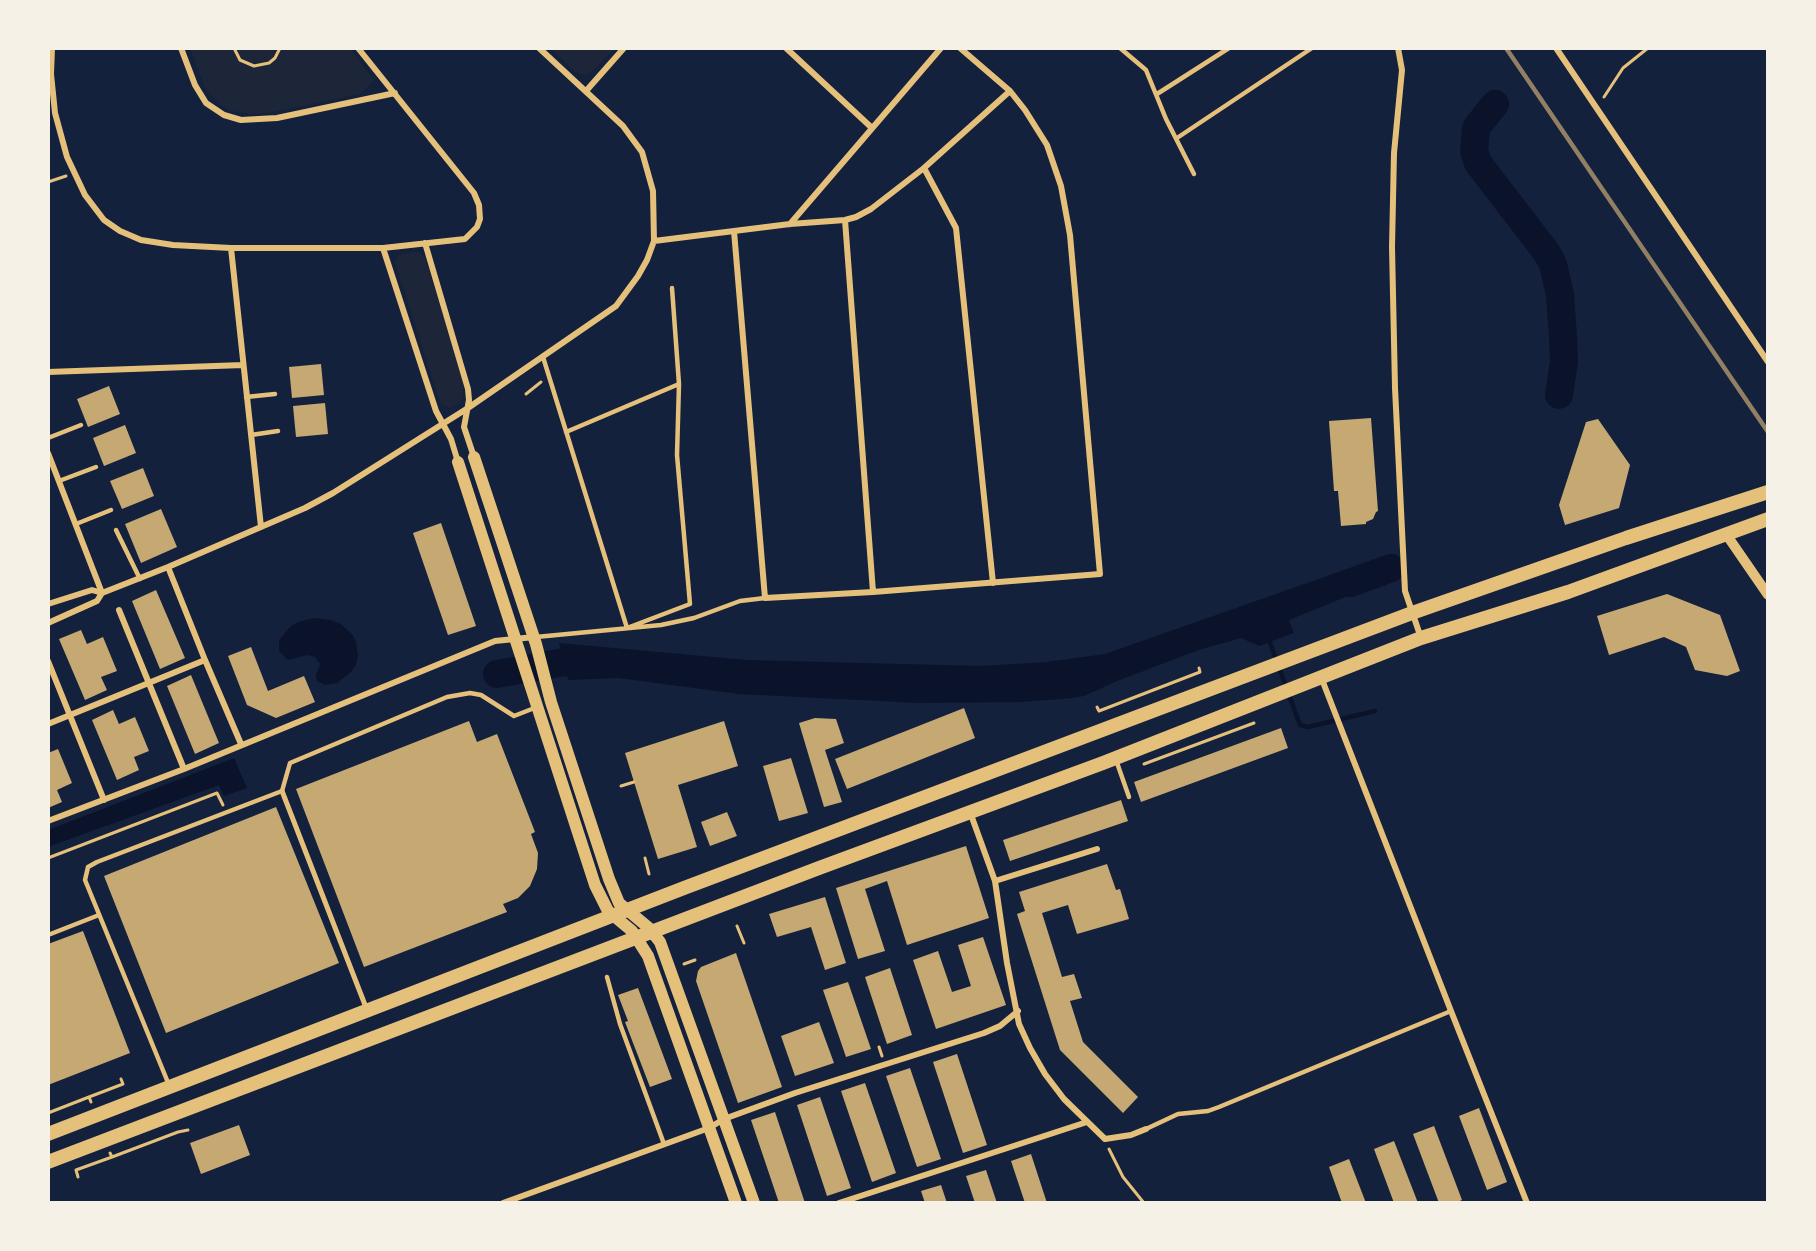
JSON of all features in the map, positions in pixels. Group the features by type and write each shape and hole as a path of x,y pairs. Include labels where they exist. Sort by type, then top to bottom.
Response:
{"main road":[{"path":"474,457 535,641 550,697 609,879 619,903 660,942 754,1203"},
{"path":"458,462 591,874 604,905 638,938 654,973 736,1203"},
{"path":"48,1134 626,911 1412,613 1626,538 1768,492"},
{"path":"48,1162 1115,758 1421,638 1568,592 1768,519"}],"street":[{"path":"52,48 51,74 60,137 85,195 104,220 120,231 141,240 173,245 231,248 383,248 465,239 477,227 480,219 479,205 474,193 358,48"},
{"path":"181,48 195,85 206,103 224,116 241,120 278,118 395,93"},
{"path":"48,604 92,590 102,593 140,579 306,508 468,408 621,301 647,260 654,241 653,191 642,152 623,126 539,48"},
{"path":"586,91 624,48"},
{"path":"786,48 872,128"},
{"path":"790,224 941,48"},
{"path":"734,231 765,598 1100,574 1067,211 1061,186 1047,146 1036,126 1010,91 960,48"},
{"path":"1398,48 1402,70 1393,164 1395,376 1404,580 1406,598 1421,638"},
{"path":"1556,48 1768,362"},
{"path":"654,241 790,224 845,220 871,209 924,168 1010,91"},
{"path":"924,168 956,228 993,583"},
{"path":"845,220 873,592"},
{"path":"425,243 468,389 468,408 464,427 474,457"},
{"path":"231,248 261,527"},
{"path":"383,248 442,424 451,440 458,462"},
{"path":"48,372 243,365"},
{"path":"48,453 102,593"},
{"path":"1726,534 1768,595"},
{"path":"168,567 241,744"},
{"path":"48,623 97,601 102,593"},
{"path":"119,610 184,769"},
{"path":"48,821 184,769 495,641 518,643 535,641"},
{"path":"48,724 205,660"},
{"path":"48,661 104,800"},
{"path":"1316,679 1333,708 1527,1203"},
{"path":"282,791 368,1012"},
{"path":"970,812 995,881 1007,963 1023,1032 1045,1074 1064,1099 1105,1139 1131,1135 1146,1129"},
{"path":"995,881 1097,849"},
{"path":"503,1203 709,1128 724,1119 795,1093 975,1036 1000,1026 1017,1011"},
{"path":"839,1203 1087,1122"}],"lane":[{"path":"1120,48 1146,70 1166,119 1194,174"},
{"path":"1157,94 1229,48"},
{"path":"1177,138 1312,48"},
{"path":"627,628 690,604 677,455 679,384 672,288"},
{"path":"543,357 627,628"},
{"path":"566,432 679,384"},
{"path":"246,397 275,394"},
{"path":"48,438 81,425"},
{"path":"250,435 278,431"},
{"path":"59,481 96,467"},
{"path":"76,524 111,510"},
{"path":"116,530 140,579"},
{"path":"535,641 661,625 694,618 740,601 765,598"},
{"path":"170,1087 85,880 88,867 282,791 290,762 447,697 470,693 481,695 514,716 536,701 550,697"},
{"path":"1115,758 1129,797"},
{"path":"48,934 99,915"},
{"path":"607,977 620,1024 664,1144"},
{"path":"1017,1011 1026,1011"},
{"path":"1146,1129 1178,1114 1208,1111 1219,1107 1450,1011"}],"path":[{"path":"234,48 240,60 254,66 269,63 275,58 280,48"},
{"path":"1604,97 1623,68 1648,48"},
{"path":"48,182 74,173"},
{"path":"526,394 541,382"},
{"path":"1098,709 1200,670"},
{"path":"1144,764 1254,723"},
{"path":"621,786 634,782"},
{"path":"48,858 217,793 226,812"},
{"path":"645,858 649,874"},
{"path":"737,926 744,943"},
{"path":"684,964 695,960"},
{"path":"89,1097 123,1084 122,1079"},
{"path":"178,1132 188,1130"},
{"path":"1105,1139 1123,1178 1144,1203"},
{"path":"78,1177 76,1170 112,1157"}],"shaded area":[{"path":"190,48 350,48 374,80 360,94 268,113 251,114 232,111 219,104 205,87"},
{"path":"550,48 615,48 590,73 585,75 575,72"},
{"path":"419,252 425,257 463,383 463,398 454,407 449,408 442,405 439,399 395,262 398,255"},
{"path":"1384,556 1387,585 1343,598 1289,620 1294,633 1259,646 1241,638 1199,650 1084,696 1073,698 1022,702 917,703 739,694 618,678 568,680 559,643 747,660 982,666 1046,662 1105,654"},
{"path":"314,618 341,624 356,641 358,656 356,665 337,683 325,685 317,681 316,675 320,664 315,657 307,655 288,660 279,651 279,640 290,627 298,622"},
{"path":"234,758 247,788 224,796 219,785 48,847 48,830"}],"building":[{"path":"321,364 324,395 292,398 289,367"},
{"path":"109,386 120,414 88,427 77,399"},
{"path":"325,403 328,434 296,437 293,406"},
{"path":"1371,418 1378,511 1366,524 1341,526 1338,491 1334,491 1329,421"},
{"path":"1598,419 1630,465 1619,508 1565,525 1559,505 1586,422"},
{"path":"125,425 136,453 104,466 93,438"},
{"path":"143,468 154,496 122,509 110,481"},
{"path":"161,509 177,547 141,563 125,524"},
{"path":"441,523 476,626 448,635 413,533"},
{"path":"156,590 185,658 160,669 132,601"},
{"path":"1667,594 1720,615 1740,671 1727,676 1695,670 1686,647 1664,637 1609,655 1597,616"},
{"path":"81,630 87,644 103,637 117,671 101,677 107,690 85,700 59,639"},
{"path":"251,647 268,691 304,676 315,702 276,718 247,705 228,656"},
{"path":"191,675 219,743 195,754 167,686"},
{"path":"964,708 975,738 847,789 835,759"},
{"path":"113,710 119,724 135,717 149,751 134,757 139,770 117,780 92,720"},
{"path":"815,718 836,719 844,743 825,750 842,802 824,807 799,723"},
{"path":"469,721 477,742 497,734 535,832 531,834 538,853 537,869 530,886 518,898 503,904 507,912 364,967 296,789"},
{"path":"724,721 738,766 678,785 697,847 658,859 625,753"},
{"path":"1281,728 1288,748 1141,802 1134,782"},
{"path":"58,749 72,783 57,790 62,802 48,808 48,753"},
{"path":"791,758 808,813 779,821 763,766"},
{"path":"1121,800 1128,821 1010,861 1003,840"},
{"path":"276,807 339,963 166,1033 104,876"},
{"path":"727,812 737,836 710,846 701,822"},
{"path":"966,846 989,918 907,945 887,881 865,889 885,951 858,959 836,888"},
{"path":"1107,864 1116,890 1120,889 1129,919 1077,934 1068,905 1042,913 1062,977 1074,974 1082,998 1070,1001 1083,1042 1138,1097 1123,1113 1060,1050 1017,914 1025,911 1019,892"},
{"path":"825,897 846,963 825,970 811,927 777,937 769,914"},
{"path":"83,931 130,1053 48,1085 48,944"},
{"path":"983,937 1006,1005 936,1029 913,960 938,951 952,992 971,986 958,945"},
{"path":"736,953 782,1087 738,1103 696,981 701,967"},
{"path":"890,968 912,1035 887,1044 865,977"},
{"path":"848,982 871,1049 846,1057 823,990"},
{"path":"638,988 672,1079 650,1087 625,1022 628,1021 618,995"},
{"path":"819,1022 834,1063 795,1076 781,1036"},
{"path":"957,1054 987,1145 963,1153 933,1062"},
{"path":"910,1068 941,1159 917,1167 886,1076"},
{"path":"865,1083 896,1173 872,1182 841,1091"},
{"path":"820,1097 851,1188 827,1196 797,1105"},
{"path":"1479,1108 1507,1182 1487,1190 1459,1116"},
{"path":"775,1112 805,1203 779,1203 751,1120"},
{"path":"239,1125 250,1155 201,1174 190,1143"},
{"path":"1434,1126 1462,1200 1455,1203 1439,1203 1413,1134"},
{"path":"1394,1141 1418,1203 1394,1203 1374,1149"},
{"path":"1031,1154 1047,1203 1025,1203 1011,1161"},
{"path":"1349,1159 1366,1203 1342,1203 1329,1167"},
{"path":"986,1170 997,1203 975,1203 966,1176"},
{"path":"941,1185 947,1203 925,1203 921,1191"}],"waterway":[{"path":"1495,104 1476,128 1474,151 1478,163 1553,264 1560,295 1563,335 1564,362 1559,395"},
{"path":"1350,583 1391,568"},
{"path":"1268,637 1300,725 1308,727 1375,711"},
{"path":"497,674 564,662 602,664"}],"railway":[{"path":"1506,48 1768,432"}]}
